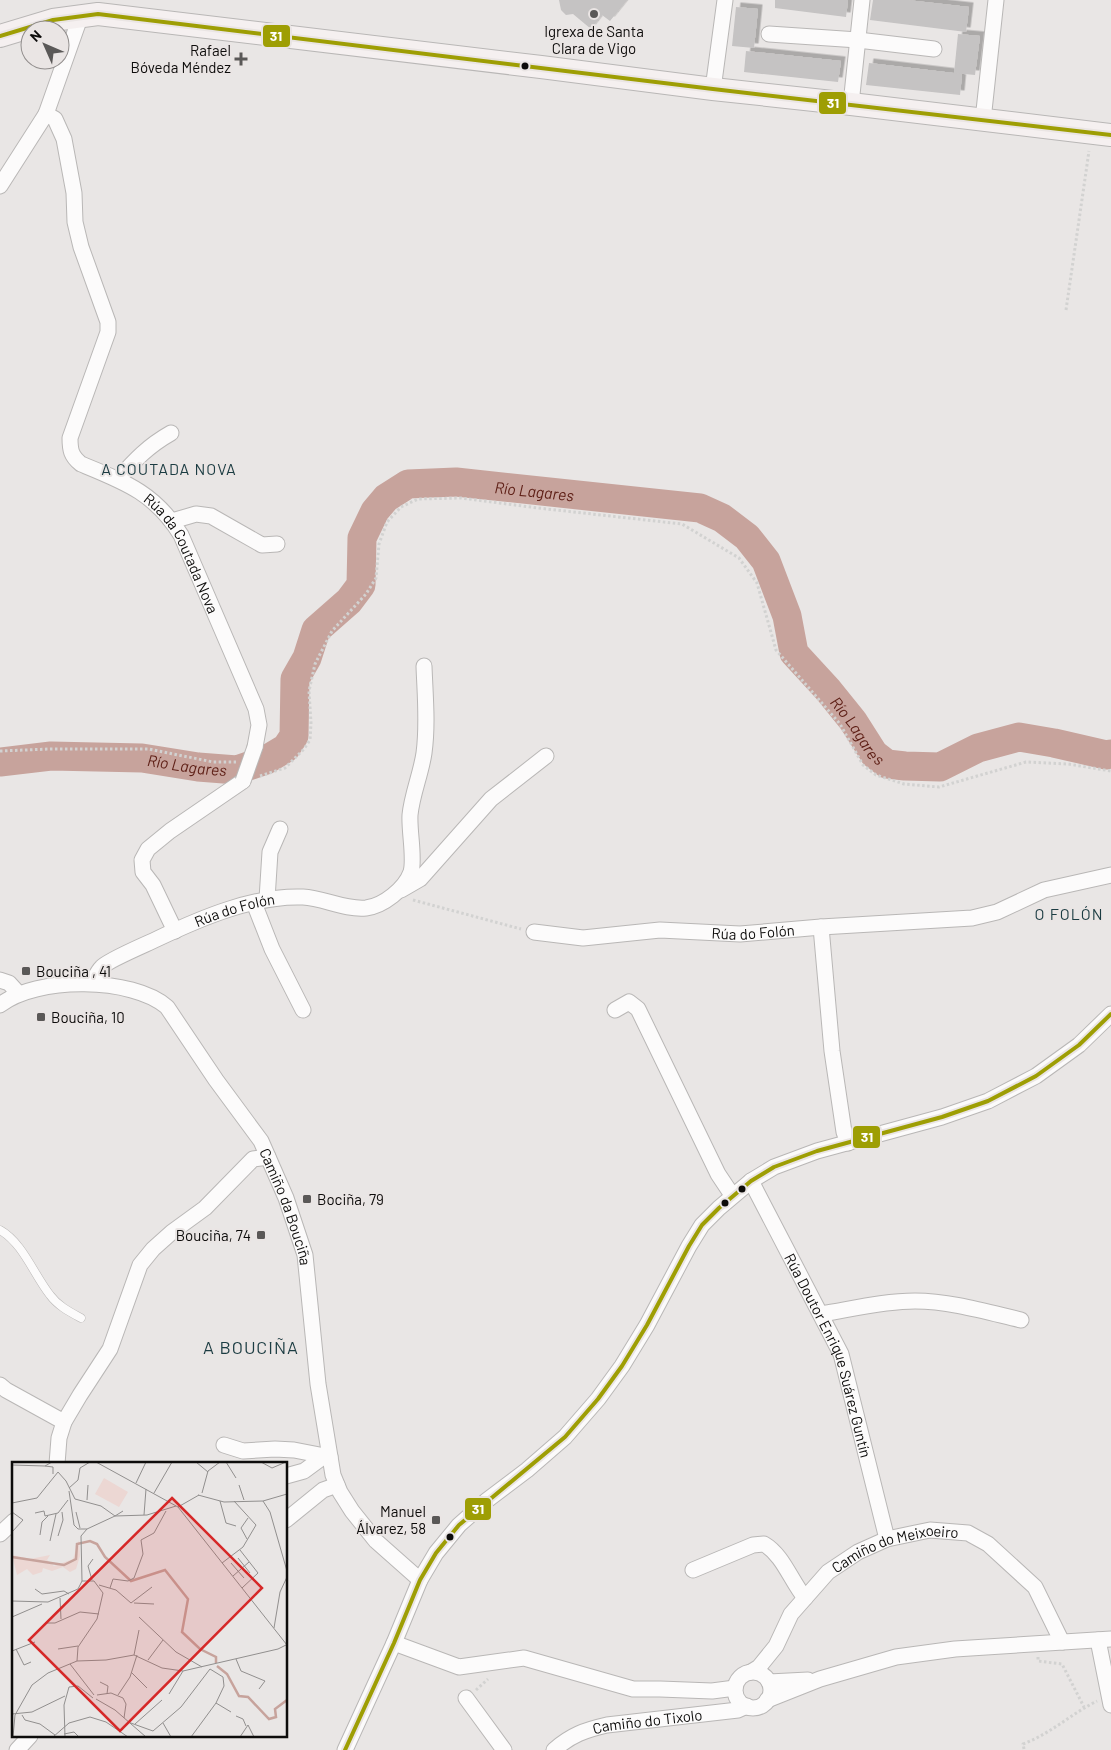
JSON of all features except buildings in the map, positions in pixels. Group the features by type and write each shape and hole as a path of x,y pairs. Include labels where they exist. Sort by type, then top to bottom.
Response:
{"main road":[{"path":"0,36 93,10 713,89 1101,134"}],"street":[{"path":"713,89 725,0"},
{"path":"851,104 862,0"},
{"path":"984,120 996,0"},
{"path":"0,186 46,114 93,10"},
{"path":"769,34 858,40 934,49"},
{"name":"Rúa da Coutada Nova","path":"46,114 55,119 64,139 74,193 75,222 81,247 108,322 108,332 70,438 70,450 75,459 81,464 118,479 144,493 172,521 181,535 256,709 259,724 255,747 243,781 170,831 148,849 142,860 143,872 153,885 175,931"},
{"path":"118,479 140,454 170,433"},
{"path":"172,521 196,514 211,516 262,545 277,544"},
{"name":"Rúa do Folón","path":"393,895 406,882 411,871 410,813 414,790 424,756 426,732 424,666"},
{"name":"Rúa do Folón","path":"92,983 103,965 175,931 227,910 260,901 303,897 353,908 367,908 381,903 420,879 491,799 546,756"},
{"path":"280,828 270,852 260,901 272,949 303,1010"},
{"name":"Rúa do Folón","path":"534,932 583,938 660,930 740,934 972,918 997,912 1044,890 1111,875"},
{"path":"821,927 832,1051 844,1132 848,1143"},
{"path":"0,980 9,983 19,994"},
{"name":"Camiño da Bouciña","path":"0,1005 19,994 39,988 92,983 141,992 157,998 167,1007 216,1080 261,1141 286,1198 304,1255 326,1457 337,1485 352,1511 376,1541 420,1580"},
{"path":"615,1010 629,1002 638,1009 718,1174 732,1195"},
{"path":"345,1750 394,1643 420,1580 436,1553 459,1525 565,1437 598,1399 622,1366 647,1325 702,1225 732,1195 774,1166 988,1101 1036,1076 1079,1044 1111,1014"},
{"path":"57,1462 59,1438 64,1422 110,1349 140,1265 153,1249 172,1232 205,1208 253,1159 268,1157"},
{"name":"Rúa Doutor Enrique Suárez Guntín","path":"751,1181 841,1354 887,1539"},
{"path":"821,1314 885,1303 916,1301 945,1304 1021,1320"},
{"path":"0,1385 64,1422"},
{"path":"224,1445 243,1451 294,1450 326,1457"},
{"path":"288,1475 304,1471 326,1457"},
{"path":"288,1518 323,1490 337,1485"},
{"path":"0,1534 12,1523"},
{"name":"Camiño do Meixoeiro","path":"751,1672 759,1666 776,1646 791,1614 828,1572 858,1552 887,1539 930,1530 968,1534 988,1544 1035,1587 1062,1642"},
{"path":"693,1570 753,1545 764,1544 773,1549 805,1598"},
{"path":"768,1700 771,1691 768,1679 762,1674 751,1672 740,1678 735,1688 738,1699 747,1706 758,1707 768,1700 820,1679 896,1658 955,1649 1062,1642 1107,1636 1110,1700"},
{"path":"394,1643 459,1667 524,1658 633,1690 712,1691 735,1688"},
{"name":"Camiño do Meixoeiro","path":"768,1679 776,1656 776,1646"},
{"path":"768,1679 820,1679"},
{"path":"466,1698 504,1750"},
{"name":"Camiño do Tixolo","path":"554,1750 570,1737 586,1730 607,1725 738,1710 747,1706"},
{"path":"17,1750 28,1738"}],"lane":[{"path":"0,1230 16,1243 50,1296 60,1306 81,1318"}],"path":[{"path":"1066,310 1101,134"},
{"path":"261,776 285,768 304,749 310,740 311,724 308,691 314,664 332,630 366,594 376,578 379,544 387,522 401,507 418,499 462,498 682,524 739,558 757,583 776,650 840,724 863,765 876,775 904,784 939,786 1026,762 1068,764 1111,771"},
{"path":"0,751 149,749 213,762 238,762"},
{"path":"393,895 534,932"},
{"path":"1036,1643 1038,1661 1062,1664 1084,1707"},
{"path":"466,1698 497,1671 493,1663"},
{"path":"1024,1749 1022,1744 1039,1738 1084,1707 1110,1700"}],"waterway":[{"name":"Río Lagares","path":"0,762 51,756 142,758 198,767 237,770 266,760 286,748 294,736 295,679 307,658 316,630 349,601 361,585 362,538 375,511 386,498 408,484 456,482 700,508 722,518 747,537 766,561 787,616 794,653 853,721 874,754 887,764 940,767 978,748 1019,737 1106,755 1111,754"}],"transit line":[{"name":"31","path":"0,36 53,20 98,14 713,89 1111,135"},
{"name":"31","path":"345,1750 394,1643 420,1580 436,1553 459,1525 565,1437 598,1399 622,1366 647,1325 702,1225 719,1208 751,1181 774,1167 817,1151 942,1117 988,1101 1036,1076 1079,1045 1111,1014"}],"place":[{"name":"Igrexa de Santa Clara de Vigo","path":"594,14"},
{"name":"Rafael Bóveda Méndez","path":"241,59"},
{"name":"Bouciña , 41","path":"26,971"},
{"name":"Bouciña, 10","path":"41,1017"},
{"name":"Bociña, 79","path":"307,1199"},
{"name":"Bouciña, 74","path":"261,1235"},
{"name":"Manuel Álvarez, 58","path":"436,1520"}],"district":[{"name":"A COUTADA NOVA","path":"169,468"},
{"name":"O FOLÓN","path":"1069,913"},
{"name":"A BOUCIÑA","path":"251,1347"}]}
